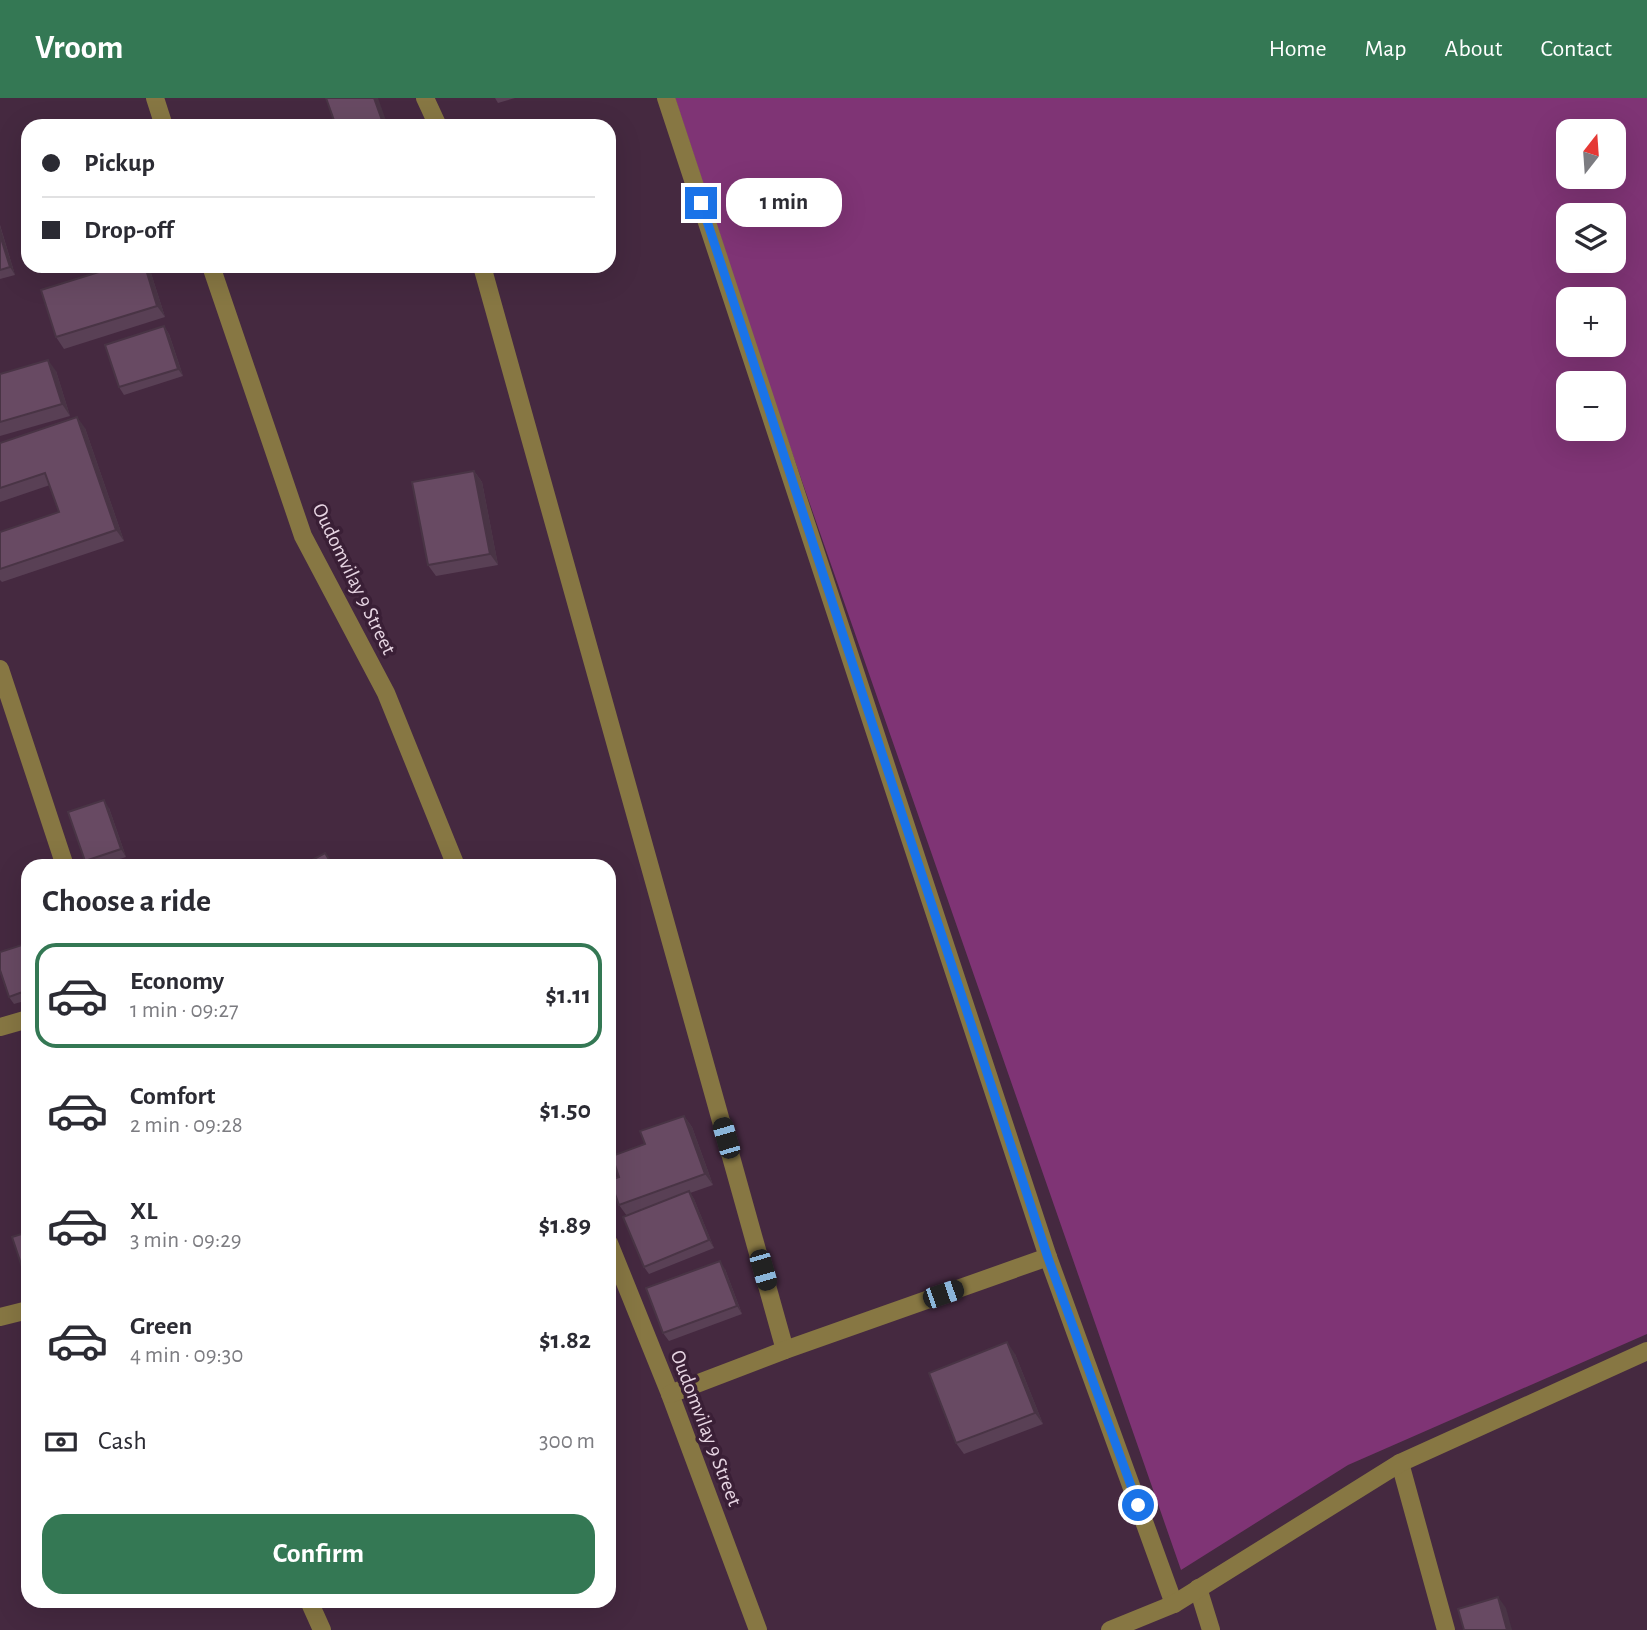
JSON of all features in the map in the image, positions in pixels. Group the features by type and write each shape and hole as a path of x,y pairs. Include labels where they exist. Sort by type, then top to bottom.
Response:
{"street":[{"path":"155,98 162,119"},
{"path":"425,98 435,119"},
{"path":"666,98 1048,1258 1174,1604"},
{"name":"Oudomvilay 9 Street","path":"213,273 303,536 386,693 453,859"},
{"path":"484,273 785,1350"},
{"path":"0,669 9,723 62,859"},
{"path":"0,1027 21,1021"},
{"path":"670,1394 785,1350 1048,1258"},
{"name":"Oudomvilay 9 Street","path":"616,1260 670,1394 758,1630"},
{"path":"0,1317 21,1312"},
{"path":"1110,1630 1174,1604 1400,1463 1647,1351"},
{"path":"1400,1463 1446,1630"},
{"path":"1198,1588 1211,1630"},
{"path":"312,1608 322,1630"}],"shaded area":[{"path":"675,98 1647,98 1647,1334 1348,1465 1181,1570 780,418"}],"building":[{"path":"326,98 374,98 382,119 334,119"},
{"path":"0,235 10,267 0,270"},
{"path":"96,273 147,273 157,306 56,337 41,290"},
{"path":"164,326 178,369 119,387 105,345"},
{"path":"48,360 62,404 0,422 0,374"},
{"path":"77,417 116,530 0,569 0,532 59,512 45,473 0,488 0,443"},
{"path":"474,471 490,554 428,565 412,482"},
{"path":"104,800 121,849 84,859 68,812"},
{"path":"325,853 329,859 314,859"},
{"path":"21,945 21,993 9,997 0,970 0,952"},
{"path":"684,1116 705,1174 619,1205 616,1197 616,1178 619,1177 616,1155 645,1144 640,1131"},
{"path":"689,1191 709,1240 644,1267 623,1217"},
{"path":"21,1234 21,1264 12,1237"},
{"path":"720,1261 737,1306 663,1333 646,1288"},
{"path":"1007,1342 1035,1413 956,1443 929,1373"},
{"path":"1498,1597 1507,1630 1464,1630 1458,1609"}],"route":[{"path":"701,203 1048,1258 1138,1505"}]}
